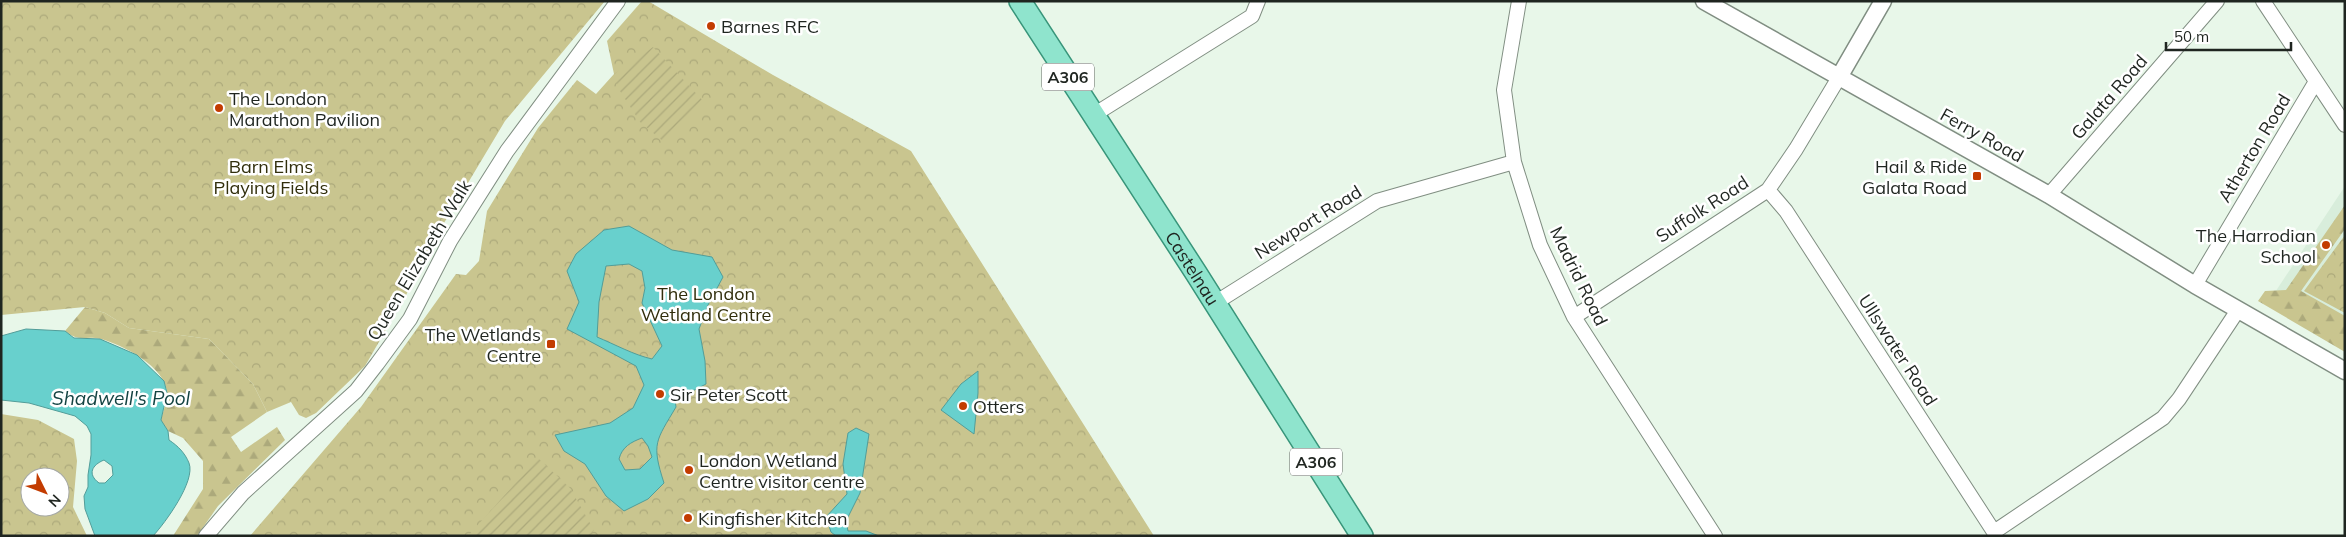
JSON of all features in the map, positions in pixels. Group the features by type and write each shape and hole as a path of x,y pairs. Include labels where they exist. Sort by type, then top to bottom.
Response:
{"main road":[{"name":"Castelnau","path":"1020,1 1092,116 1215,303 1362,536"}],"street":[{"name":"Queen Elizabeth Walk","path":"206,536 243,493 356,391 377,364 410,319 450,241 507,151 618,1"},
{"path":"1092,116 1252,16 1258,1"},
{"name":"Madrid Road","path":"1519,1 1504,90 1514,162 1540,245 1574,317 1715,536"},
{"name":"Ferry Road","path":"1704,1 1838,79 2049,195 2194,285 2345,371"},
{"name":"Suffolk Road","path":"1574,317 1768,190 1796,149 1883,1"},
{"name":"Galata Road","path":"2049,195 2217,1"},
{"path":"2263,1 2315,83 2345,125"},
{"name":"Atherton Road","path":"2194,285 2315,83"},
{"name":"Newport Road","path":"1215,303 1377,202 1514,162"},
{"name":"Ullswater Road","path":"1768,190 1786,212 1991,534 2163,418 2238,310"}],"shaded area":[{"name":"The Harrodian School","path":"2345,186 2345,349 2268,303"}],"green space":[{"name":"Barn Elms Playing Fields","path":"1,1 605,1 505,121 444,223 405,297 365,366 316,413 306,418 299,415 291,402 267,412 253,384 209,339 129,328 105,313 85,307 1,315"},
{"name":"The London Wetland Centre","path":"642,1 648,1 773,75 911,151 1154,536 250,536 361,407 456,274 466,275 479,261 487,211 538,128 577,80 596,94 614,74 607,41"},
{"path":"653,47 706,104 664,142 640,122 620,91 614,74"},
{"path":"2345,205 2345,229 2301,291 2345,316 2345,352 2258,301 2265,291 2286,290"},
{"path":"2345,235 2345,313 2304,291"},
{"path":"85,307 105,313 129,328 209,339 253,384 267,412 231,437 241,452 277,427 285,440 218,506 197,536 173,536 203,489 203,461 183,438 168,431 161,420 166,403 165,383 159,374 142,358 120,346 101,339 78,338 65,331"},
{"path":"1,414 38,420 74,439 77,461 73,507 87,536 1,536"},
{"path":"538,458 570,488 594,530 590,536 468,536"}],"water":[{"path":"629,226 672,250 712,257 723,277 708,305 699,329 705,361 706,384 675,400 676,407 660,435 657,450 664,483 648,499 624,511 606,496 585,464 564,451 555,435 610,423 633,408 644,385 636,366 567,329 579,302 567,271 576,254 604,230","holes":["629,264 642,271 645,288 642,303 662,346 652,359 597,337 599,302 606,266","642,438 648,446 652,457 640,469 625,470 619,459 622,451 634,441"]},
{"name":"Shadwell's Pool","path":"26,329 65,331 74,338 100,339 137,355 164,381 167,393 161,420 168,431 169,440 178,447 189,463 190,471 184,491 165,522 153,536 95,536 85,509 84,496 88,487 91,434 87,426 75,416 29,403 1,400 1,336","holes":["104,460 112,466 113,475 105,483 99,483 95,480 92,470 96,464"]},
{"path":"978,371 974,434 941,410 961,384"},
{"path":"856,428 869,434 860,493 846,521 848,531 866,531 879,536 836,536 831,532 826,517 847,494 843,464 848,433"}],"place":[{"name":"Barnes RFC","path":"711,26"},
{"name":"The London Marathon Pavilion","path":"219,108"},
{"name":"Hail & Ride Galata Road","path":"1977,176"},
{"name":"The Harrodian School","path":"2326,245"},
{"name":"The Wetlands Centre","path":"551,344"},
{"name":"Sir Peter Scott","path":"660,394"},
{"name":"Otters","path":"963,406"},
{"name":"London Wetland Centre visitor centre","path":"689,470"},
{"name":"Kingfisher Kitchen","path":"688,518"}]}
